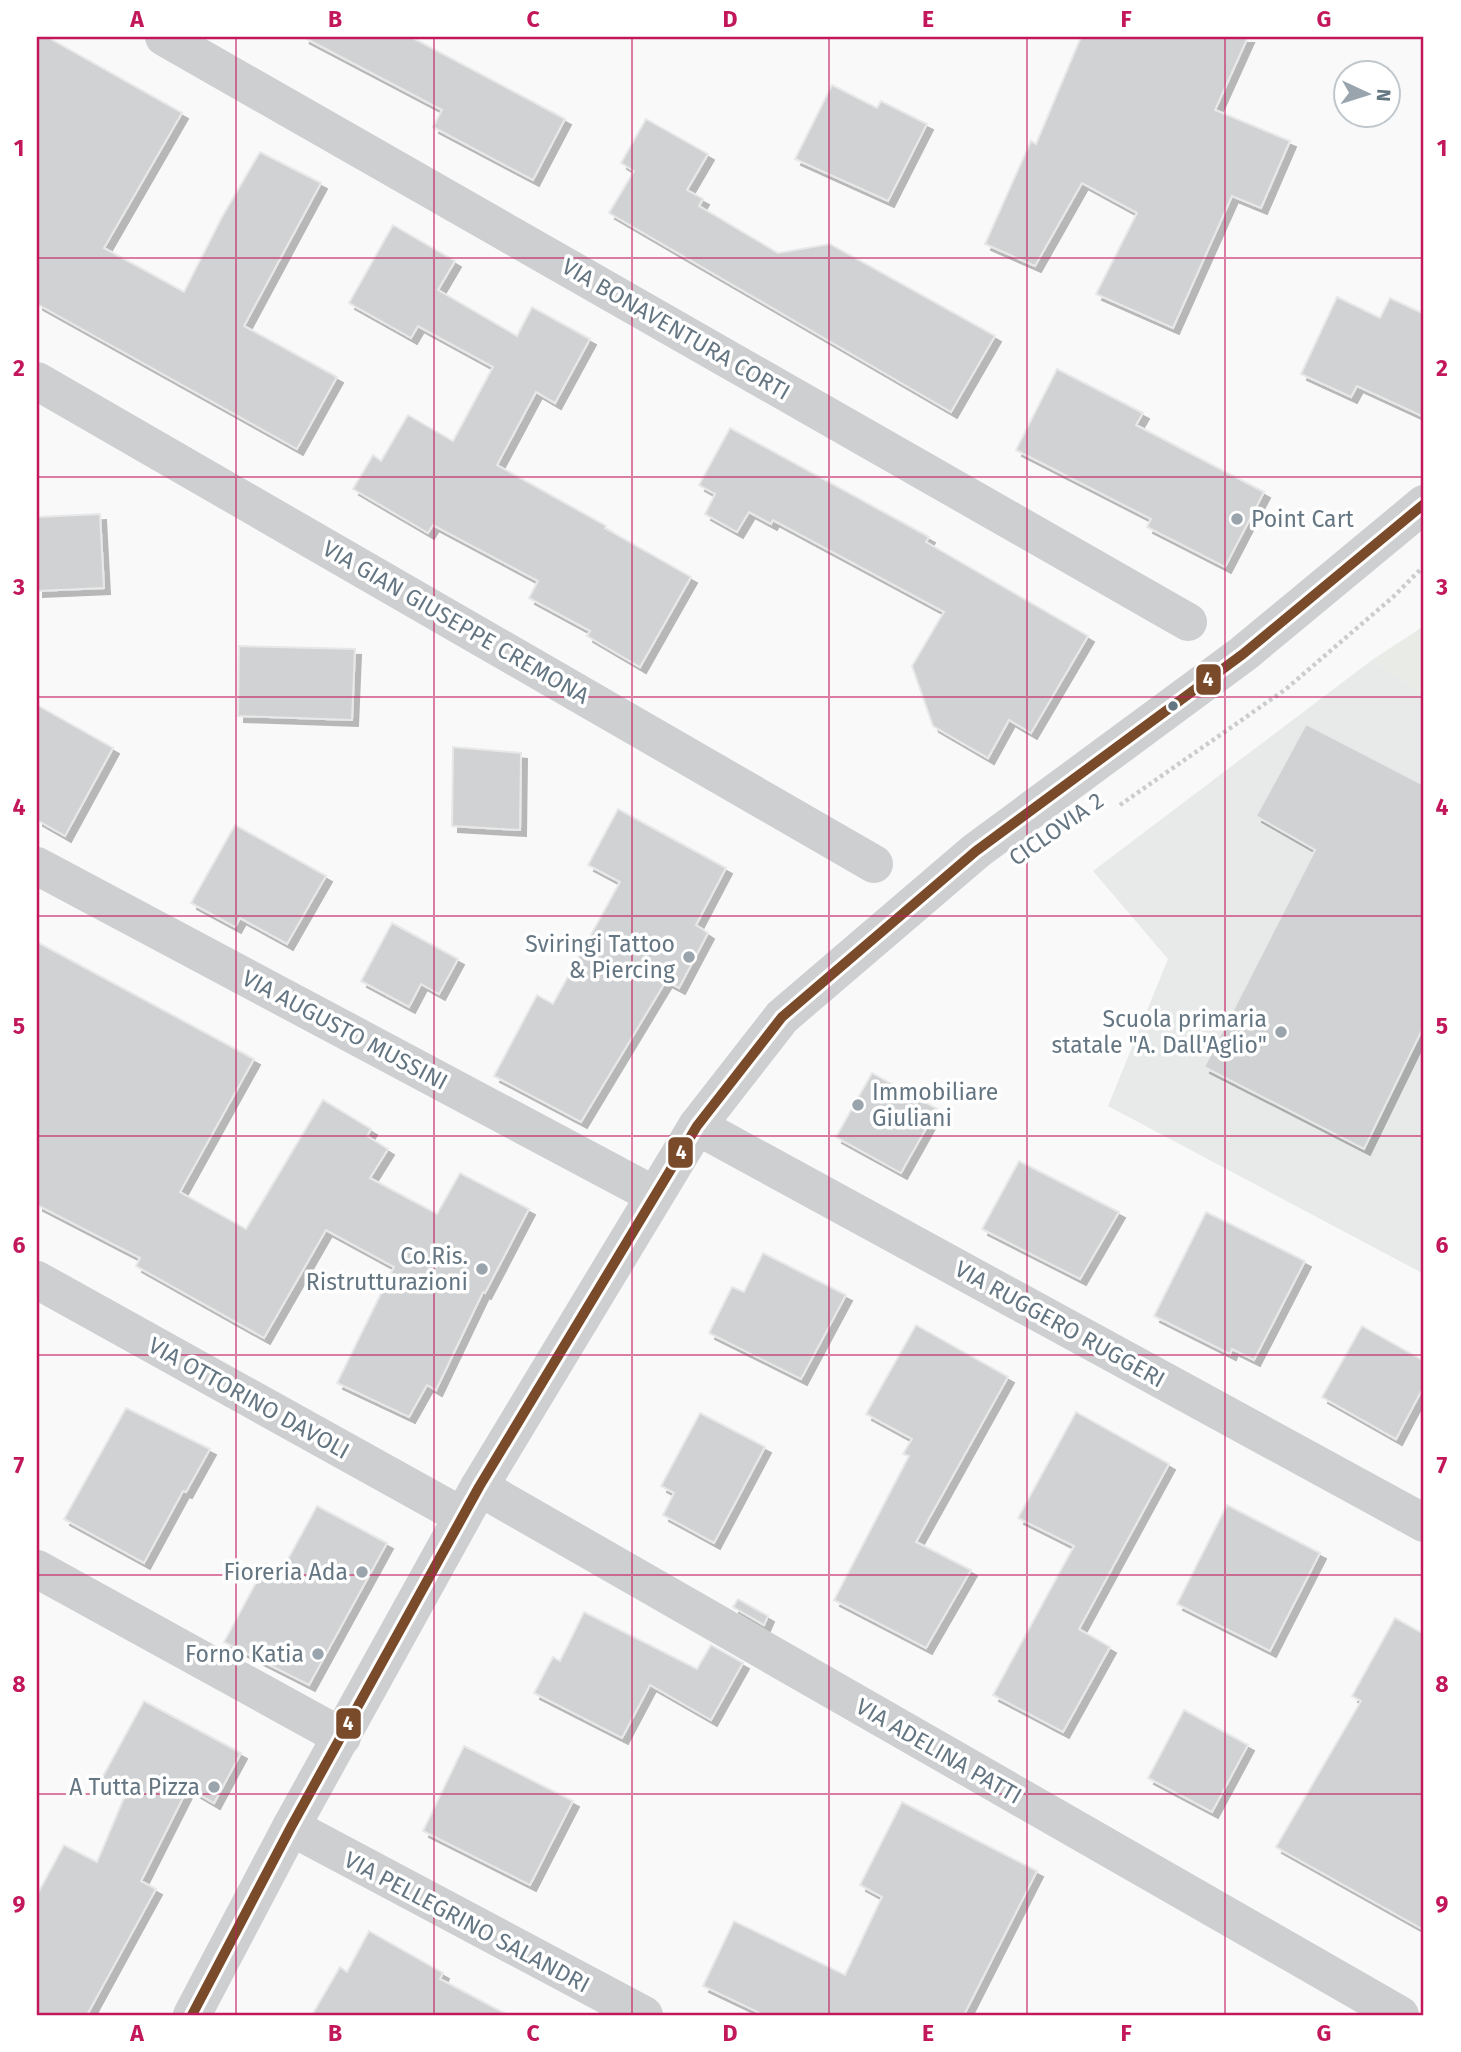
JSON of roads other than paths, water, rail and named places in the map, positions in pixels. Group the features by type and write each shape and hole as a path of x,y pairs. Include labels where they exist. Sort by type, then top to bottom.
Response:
{"street":[{"name":"VIA BONAVENTURA CORTI","path":"164,37 1188,622"},
{"name":"VIA GIAN GIUSEPPE CREMONA","path":"37,381 874,864"},
{"path":"191,2015 470,1501 697,1126 782,1017 976,851 1243,654 1424,504"},
{"name":"VIA AUGUSTO MUSSINI","path":"37,866 654,1195"},
{"name":"VIA RUGGERO RUGGERI","path":"697,1126 1424,1523"},
{"name":"VIA OTTORINO DAVOLI","path":"37,1280 470,1501"},
{"name":"VIA ADELINA PATTI","path":"470,1501 1400,2015"},
{"path":"37,1569 342,1737"},
{"name":"VIA PELLEGRINO SALANDRI","path":"291,1827 644,2015"}],"place":[{"name":"Point Cart","path":"1237,519"},
{"name":"Sviringi Tattoo & Piercing","path":"689,957"},
{"name":"Scuola primaria statale \"A. Dall'Aglio\"","path":"1281,1032"},
{"name":"Immobiliare Giuliani","path":"858,1105"},
{"name":"Co.Ris. Ristrutturazioni","path":"482,1269"},
{"name":"Fioreria Ada","path":"362,1572"},
{"name":"Forno Katia","path":"318,1654"},
{"name":"A Tutta Pizza","path":"214,1787"}]}
